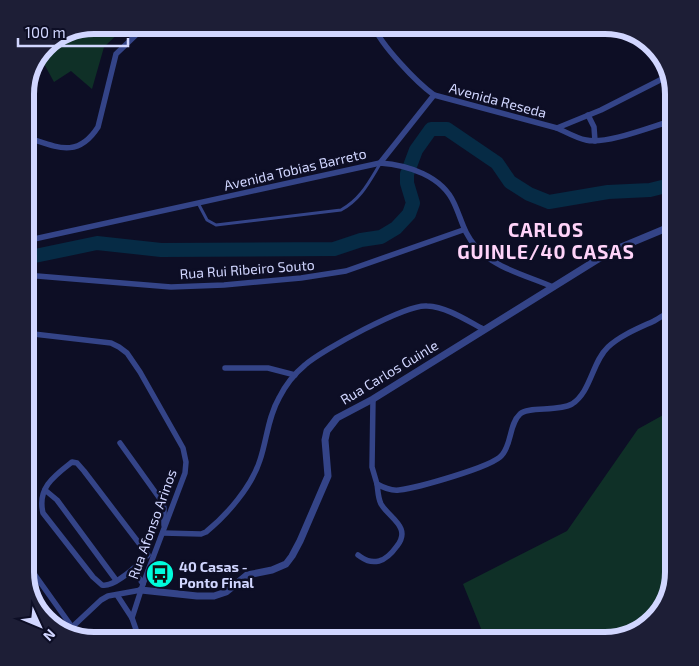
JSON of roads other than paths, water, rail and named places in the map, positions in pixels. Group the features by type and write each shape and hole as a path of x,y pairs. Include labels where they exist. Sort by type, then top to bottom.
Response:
{"street":[{"path":"34,140 59,148 78,146 94,134 98,128 116,54 137,34"},
{"name":"Avenida Reseda","path":"378,34 421,86 434,95 557,128 663,78"},
{"path":"380,163 434,95"},
{"path":"588,115 594,127 595,141"},
{"path":"557,128 587,141 595,141 616,138 665,123"},
{"name":"Avenida Tobias Barreto","path":"34,239 380,163 402,166 436,182 445,189 454,203 463,230 476,247 496,264 553,287"},
{"name":"Rua Carlos Guinle","path":"142,587 197,596 214,596 226,592 247,575 272,570 286,564 300,541 328,476 325,440 327,431 337,418 373,399 483,329 614,250 665,229"},
{"name":"Rua Rui Ribeiro Souto","path":"34,276 171,287 224,285 301,278 346,271 463,230"},
{"path":"120,443 162,503 164,508 164,531 201,534 206,532 234,503 250,482 260,461 272,414 282,393 305,365 350,337 418,306 426,305 440,308 483,329"},
{"path":"377,484 385,488 397,490 472,470 498,460 505,450 520,414 526,410 559,408 572,404 582,394 607,348 621,337 665,314"},
{"name":"Rua Afonso Arinos","path":"34,334 111,343 119,347 127,353 140,372 178,438 186,462 185,473 132,618"},
{"path":"225,368 268,368 295,375"},
{"path":"358,555 368,562 384,559 393,552 401,541 402,534 394,516 381,503 372,467 373,399"},
{"path":"72,462 77,463 148,555 133,569 106,586 99,583 43,513 41,500 48,482 72,462"},
{"path":"45,490 57,500 116,580"},
{"path":"72,628 100,600 142,587 133,569"},
{"path":"34,574 70,627"},
{"path":"117,596 132,618 137,632"}],"lane":[{"path":"198,204 207,220 216,225 341,210 362,194 380,163"}],"waterway":[{"path":"34,256 97,243 161,250 334,249 361,240 381,237 396,228 409,214 413,203 407,183 407,174 416,150 431,129 447,129 497,163 510,182 529,194 549,202 608,192 650,190 665,186"}],"place":[{"name":"40 Casas - Ponto Final","path":"160,574"}],"district":[{"name":"CARLOS GUINLE/40 CASAS","path":"546,240"}]}
